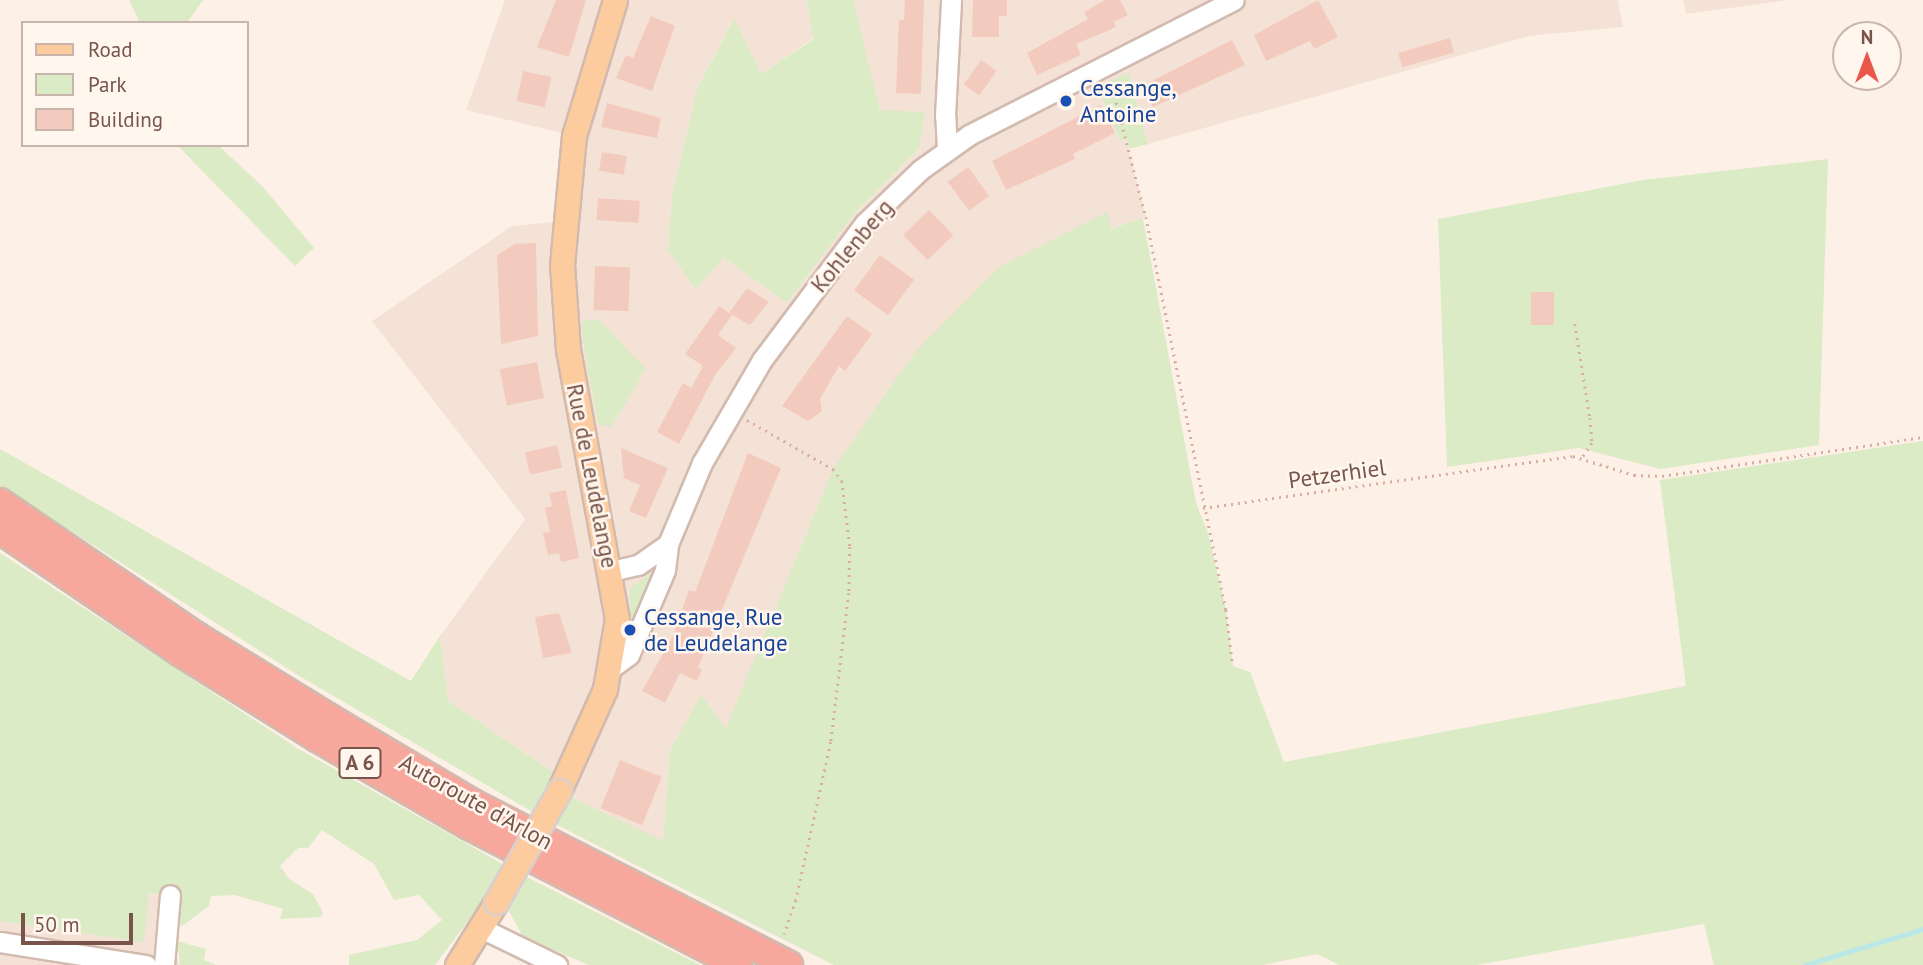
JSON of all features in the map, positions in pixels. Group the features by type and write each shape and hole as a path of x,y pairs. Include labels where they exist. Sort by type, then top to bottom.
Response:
{"highway":[{"name":"Autoroute d'Arlon","path":"0,502 198,637 366,740 649,897 789,965"},
{"name":"Autoroute d'Arlon","path":"0,530 181,653 317,738 469,826 738,965"}],"main road":[{"name":"Rue de Leudelange","path":"457,965 559,791 611,668 617,619 611,570 568,350 562,265 574,136 615,0"}],"street":[{"path":"947,149 944,116 951,0"},
{"name":"Kohlenberg","path":"611,668 629,655 665,570 668,544 729,409 865,223 947,149 1234,0"},
{"path":"611,570 638,565 668,544"},
{"path":"164,965 170,895"},
{"path":"481,928 557,965"},
{"path":"0,942 36,954"},
{"path":"0,958 36,954 146,965"}],"path":[{"path":"1102,67 1112,83 1146,217 1202,508 1226,610 1233,666"},
{"path":"1575,324 1590,418 1591,443 1583,457"},
{"path":"729,409 833,469 842,481 850,548 849,593 831,742 796,900 784,933"},
{"name":"Petzerhiel","path":"1202,508 1583,457 1634,475 1662,476 1923,437"}],"shaded area":[{"path":"505,0 806,0 814,38 761,74 733,19 697,89 672,197 668,249 695,289 724,258 787,303 855,213 919,149 880,110 853,0 1618,0 1623,27 1529,36 1148,144 1128,73 1098,89 1120,141 1126,139 1146,217 1110,229 1106,212 833,469 726,729 701,696 670,750 663,842 548,786 553,772 448,701 440,636 525,519 372,321 512,226 564,221 574,136 466,110","holes":["597,319 598,424 581,322"]},
{"path":"1683,0 1789,0 1686,14"},
{"path":"148,893 178,896 176,957 180,965 0,965 0,921 144,941"}],"green space":[{"path":"129,0 203,0 188,21 139,21"},
{"path":"806,0 853,0 880,110 925,112 919,149 855,213 787,303 724,258 695,289 668,250 672,197 697,89 734,18 761,74 814,39"},
{"path":"1128,72 1148,144 1129,149 1126,139 1120,141 1098,89"},
{"path":"179,147 220,147 262,186 314,248 295,266"},
{"path":"1828,159 1819,445 1660,469 1579,448 1447,467 1438,219 1643,180"},
{"path":"1107,212 1111,229 1143,218 1196,503 1208,533 1226,610 1233,666 1250,672 1284,762 1686,686 1660,480 1923,441 1923,965 1714,965 1704,924 1477,965 1339,965 1317,954 1263,965 834,965 543,818 301,677 0,486 0,449 411,681 440,636 448,701 553,772 548,786 663,841 670,750 701,695 726,728 833,469 916,351 999,267"},
{"path":"598,319 646,369 611,427 598,424 584,348 581,321"},
{"path":"0,553 297,748 515,871 700,965 589,965 523,937 508,909 486,897 435,965 349,965 349,955 417,940 442,920 419,895 394,900 374,864 322,830 308,848 298,848 280,866 289,879 313,894 323,913 320,917 280,919 283,909 235,895 211,896 209,906 182,926 176,922 178,896 149,893 144,942 0,921"},
{"path":"656,569 632,625 630,588"},
{"path":"177,941 206,949 204,960 216,965 180,965"}],"building":[{"path":"556,0 586,0 569,57 537,47"},
{"path":"905,0 924,0 921,94 896,93 899,20 904,20"},
{"path":"973,0 1007,0 1007,16 999,16 999,37 972,37"},
{"path":"1105,0 1120,0 1128,15 1114,22 1116,27 1076,44 1081,55 1037,75 1027,53 1088,19 1084,12"},
{"path":"1318,0 1338,37 1314,49 1310,41 1266,61 1254,35"},
{"path":"651,16 675,26 652,91 616,78 626,55 633,58"},
{"path":"1450,38 1454,52 1402,67 1398,53"},
{"path":"1232,40 1245,65 1153,107 1142,86"},
{"path":"981,60 997,71 979,95 964,85"},
{"path":"523,71 551,77 545,107 517,101"},
{"path":"607,103 661,118 657,138 601,127"},
{"path":"1101,105 1115,133 1073,154 1075,159 1006,190 992,161"},
{"path":"602,152 627,156 624,175 599,171"},
{"path":"968,167 989,196 969,211 948,182"},
{"path":"598,198 640,201 638,223 596,220"},
{"path":"929,210 953,235 927,260 903,235"},
{"path":"536,243 538,336 501,344 497,255 515,244"},
{"path":"880,255 914,280 888,315 854,291"},
{"path":"595,266 630,267 628,311 593,310"},
{"path":"747,288 769,302 750,325 729,313"},
{"path":"1531,292 1554,292 1554,325 1531,325"},
{"path":"719,306 732,315 718,335 736,348 715,375 679,444 657,432 683,383 691,388 703,366 685,354"},
{"path":"847,316 872,334 845,371 839,366 820,399 822,411 808,421 782,406"},
{"path":"537,362 544,398 507,406 500,369"},
{"path":"557,445 562,467 530,475 525,452"},
{"path":"621,448 668,468 646,518 629,511 640,485 624,478"},
{"path":"748,453 781,468 698,667 702,670 697,681 680,673 665,703 642,691 673,636 689,590 695,592"},
{"path":"566,490 579,558 561,562 559,553 548,555 543,533 550,532 545,508 552,506 549,493"},
{"path":"559,613 572,653 543,658 535,617"},
{"path":"620,760 662,777 642,825 601,808"}],"waterway":[{"path":"1805,965 1923,929"}],"place":[{"name":"Cessange, Antoine","path":"1066,101"},
{"name":"Cessange, Rue de Leudelange","path":"630,630"}]}
